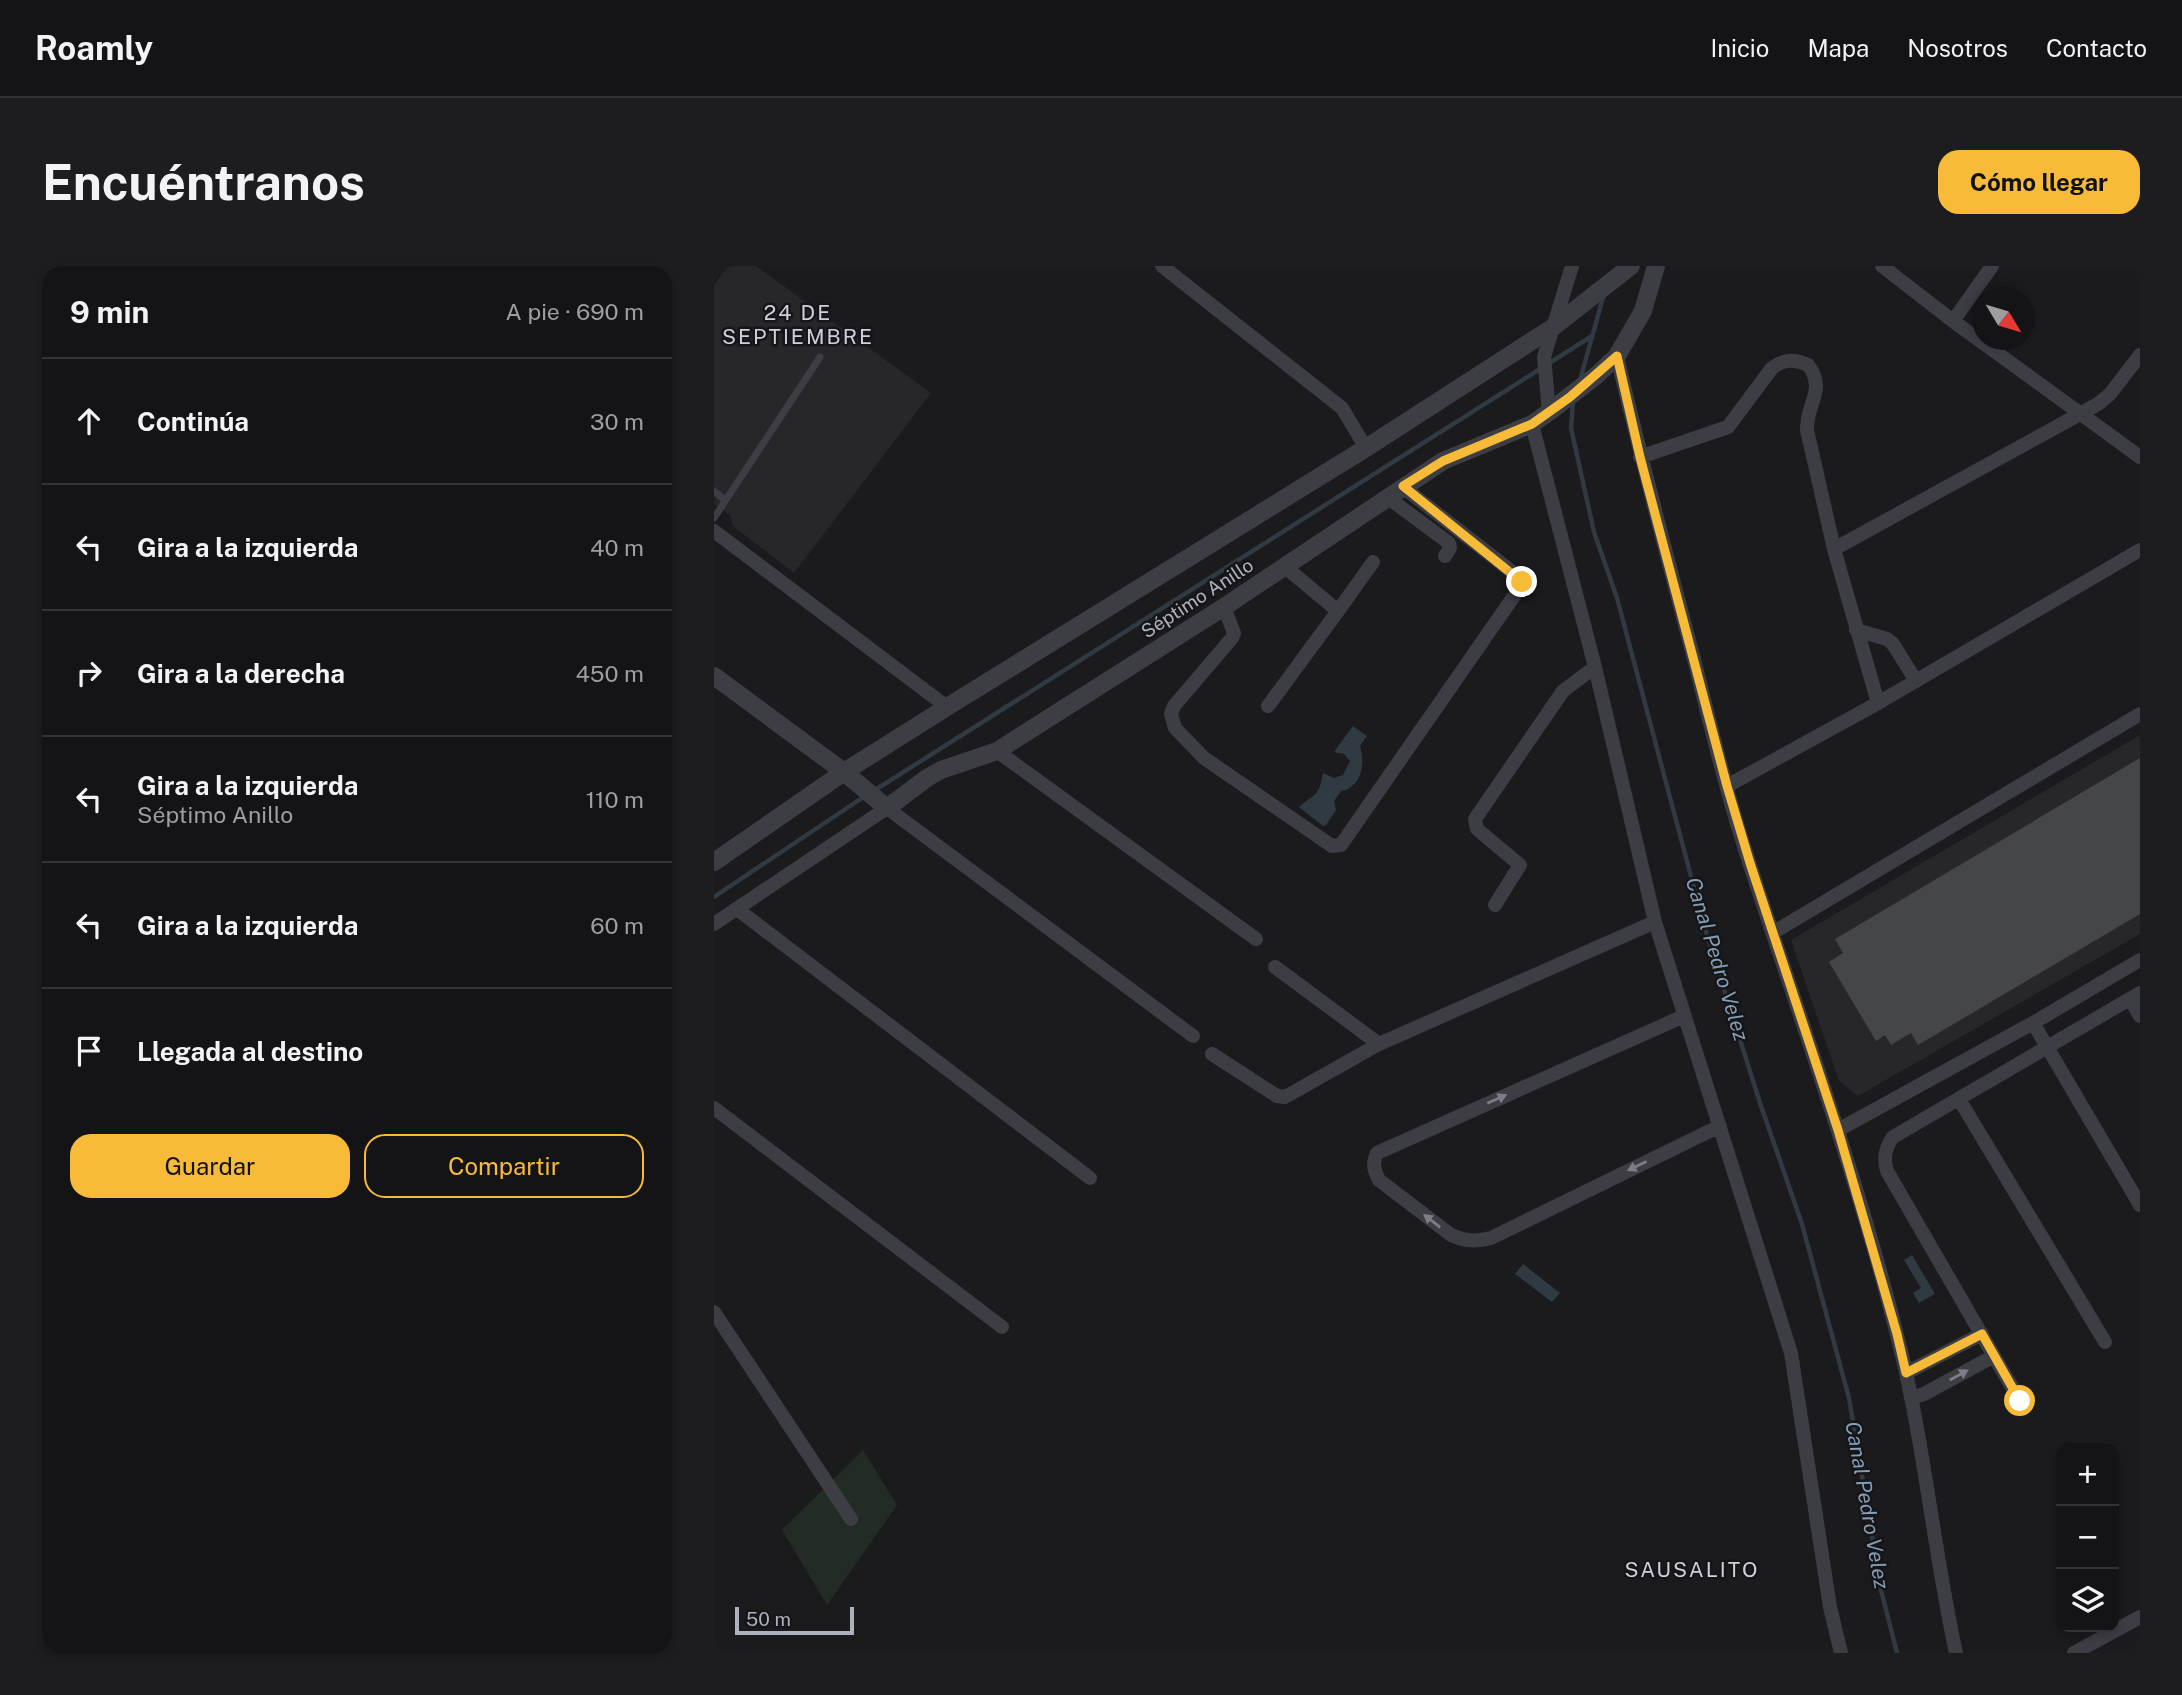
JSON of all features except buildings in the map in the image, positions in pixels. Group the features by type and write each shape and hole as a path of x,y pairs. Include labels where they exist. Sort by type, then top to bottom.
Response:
{"street":[{"path":"1551,409 1544,357 1572,266"},
{"path":"714,862 844,772 1366,448 1552,328 1631,266"},
{"name":"Séptimo Anillo","path":"714,924 887,808 927,778 941,770 997,751 1224,607 1443,461 1532,424 1597,375 1617,356 1643,312 1656,266"},
{"path":"1882,266 2140,457"},
{"path":"1953,321 1992,266"},
{"path":"1165,267 1342,408 1366,448"},
{"path":"1834,549 2098,404 2110,394 2140,355"},
{"path":"1617,356 1640,457 1727,786 1838,1130 1897,1334 1911,1398 1942,1589 1956,1653"},
{"path":"1640,457 1728,427 1772,368 1780,362 1790,360 1808,365 1817,380 1818,388 1808,412 1807,430 1834,549 1878,703"},
{"path":"1532,424 1595,667 1655,922 1791,1353 1830,1608 1841,1653"},
{"path":"1224,607 1234,633 1232,638 1174,706 1171,714 1175,728 1204,758 1332,846 1341,845 1521,586 1520,578 1403,486"},
{"path":"1387,497 1449,543 1450,548 1445,556"},
{"path":"714,531 947,707"},
{"path":"1727,786 1878,703 2140,550"},
{"path":"1268,706 1373,562"},
{"path":"1284,566 1338,611"},
{"path":"1856,630 1887,639 1893,644 1916,681"},
{"path":"1495,905 1520,865 1477,829 1475,819 1563,691 1595,667"},
{"path":"714,676 1193,1036"},
{"path":"1774,932 2140,714"},
{"path":"997,751 1256,939"},
{"path":"737,909 1090,1178"},
{"path":"1212,1054 1282,1098 1379,1044 1655,922"},
{"path":"1838,1130 2033,1023 2140,960"},
{"path":"1276,967 1379,1044"},
{"path":"2020,1401 1884,1162 1886,1146 1893,1137 2135,996 2140,1016"},
{"path":"1684,1016 1377,1153 1374,1170 1379,1180 1451,1235 1463,1240 1477,1241 1491,1238 1720,1126"},
{"path":"2033,1023 2140,1205"},
{"path":"1959,1099 2105,1342"},
{"path":"714,1108 1002,1327"},
{"path":"714,1312 851,1519"},
{"path":"1906,1373 1982,1334"},
{"path":"1911,1398 1924,1394 1994,1356"},
{"path":"2074,1653 2140,1617"}],"lane":[{"path":"714,518 820,357"},
{"path":"714,491 726,499"}],"shaded area":[{"path":"728,266 756,266 931,393 794,573 733,526 730,515 714,504 714,285"},
{"path":"1353,726 1367,736 1360,746 1361,772 1355,783 1342,790 1334,801 1336,810 1323,826 1299,807 1318,791 1323,773 1334,778 1343,775 1350,761 1344,754 1334,752"},
{"path":"2140,735 2140,934 1858,1096 1839,1081 1791,940"},
{"path":"1912,1255 1935,1294 1919,1303 1913,1293 1921,1288 1904,1260"},
{"path":"1523,1264 1560,1293 1552,1302 1515,1274"},
{"path":"863,1450 897,1505 827,1605 782,1530"}],"waterway":[{"name":"Canal Pedro Velez","path":"1580,380 1604,294"},
{"path":"872,792 1592,336"},
{"name":"Canal Pedro Velez","path":"1573,402 1571,428 1594,532 1617,598 1705,929 1802,1224 1849,1398 1881,1590 1897,1653"},
{"path":"714,897 865,796"}],"district":[{"name":"24 DE SEPTIEMBRE","path":"798,325"},
{"name":"SAUSALITO","path":"1692,1570"}],"route":[{"path":"1522,582 1403,486 1443,461 1532,424 1570,397 1617,356 1640,457 1727,786 1838,1130 1906,1373 1982,1334 2020,1401"}]}
